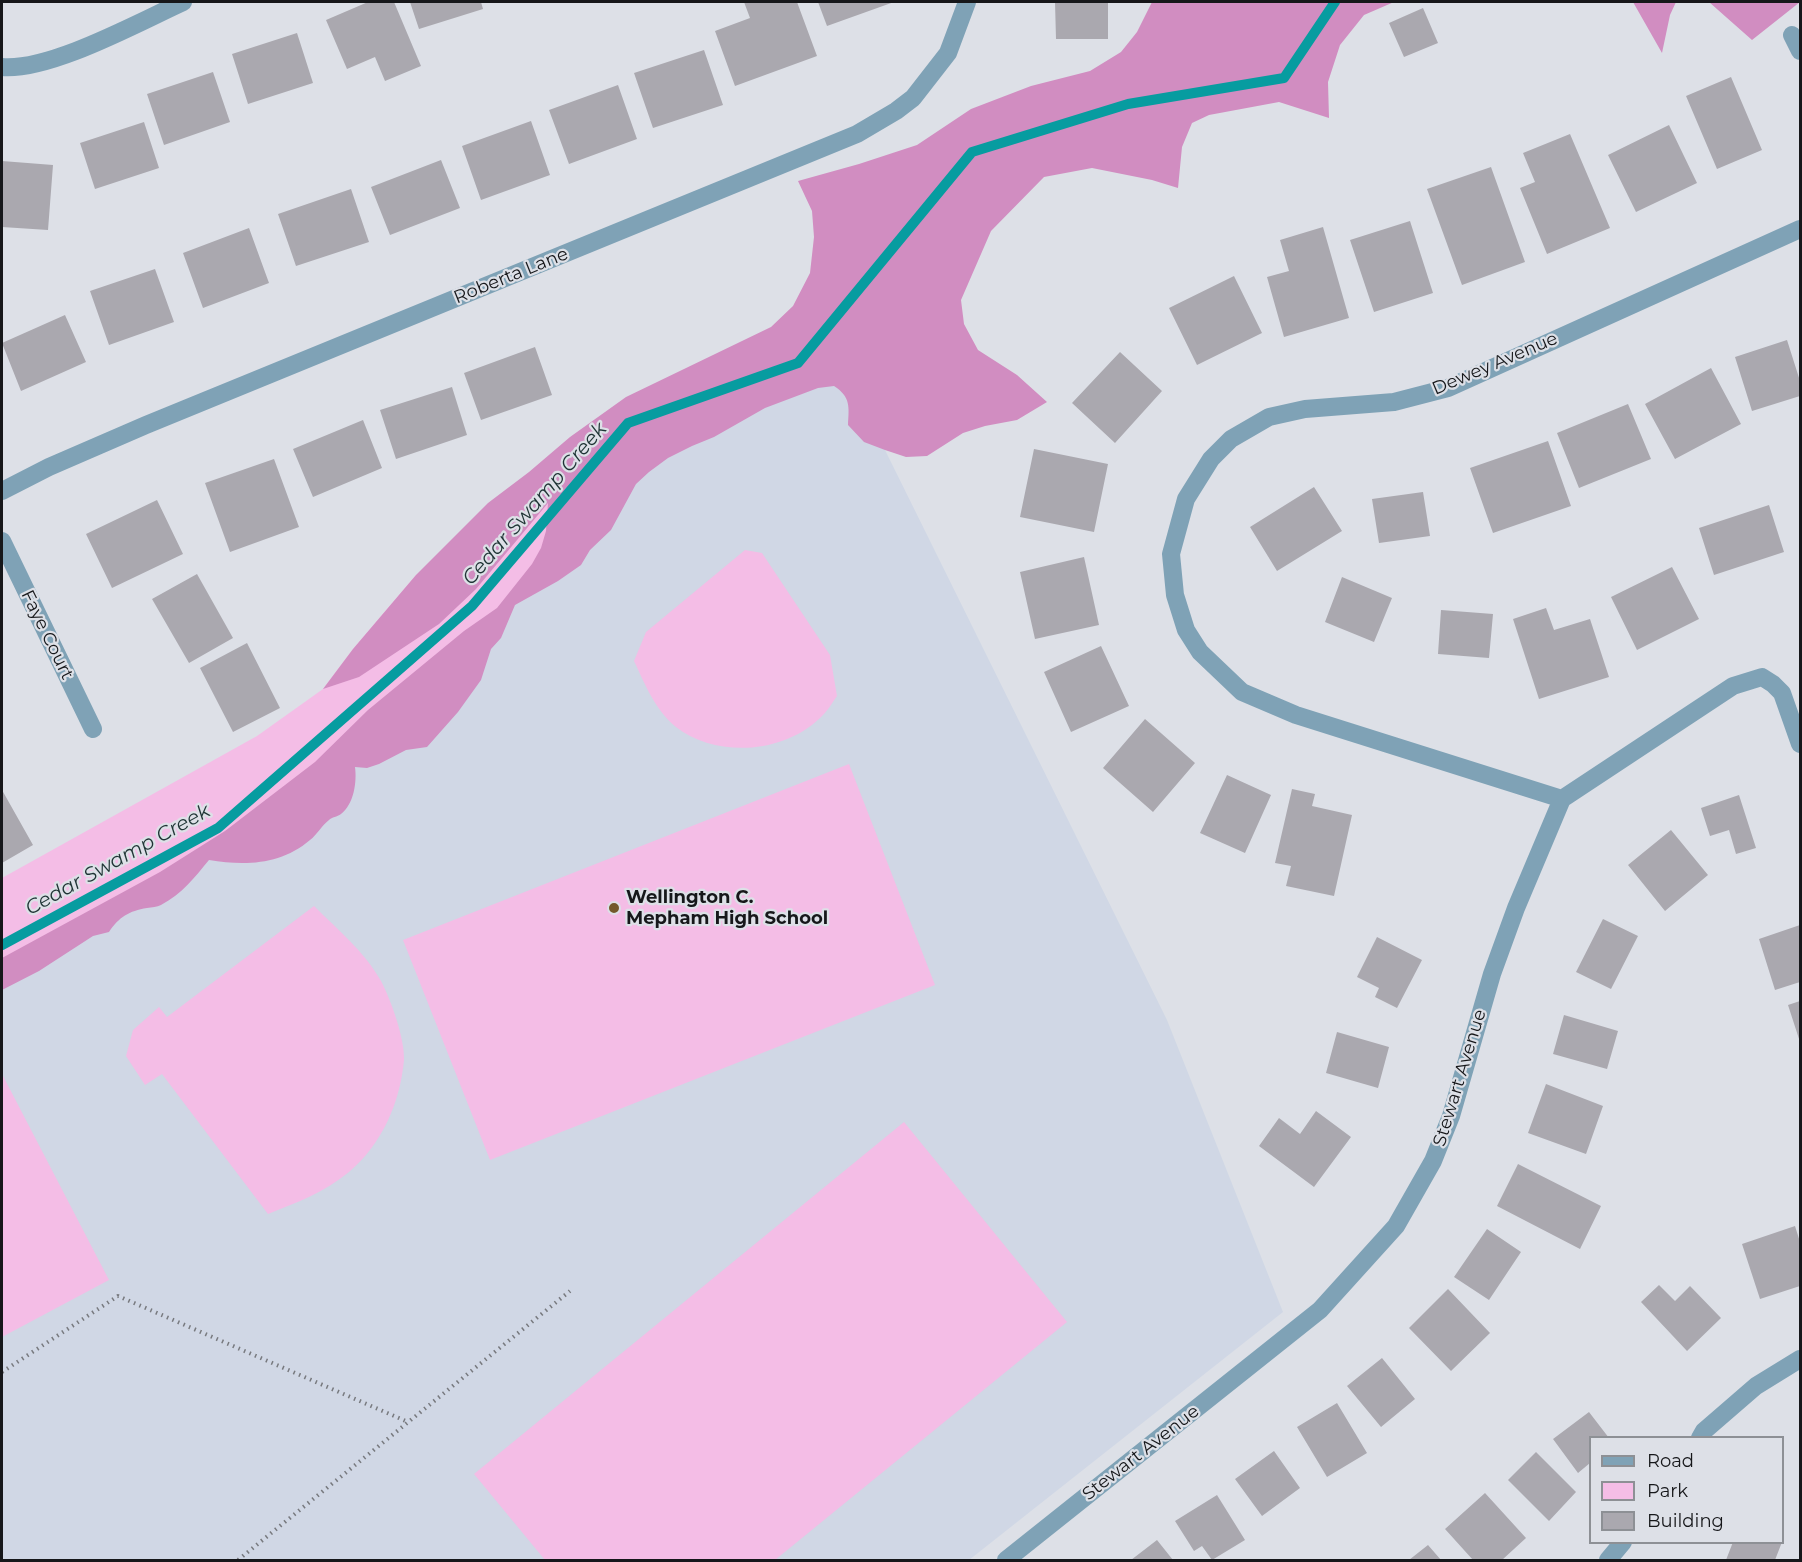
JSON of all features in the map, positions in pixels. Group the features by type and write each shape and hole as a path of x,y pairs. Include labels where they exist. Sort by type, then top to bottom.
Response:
{"street":[{"path":"2,67 16,68 76,51 183,2"},
{"name":"Roberta Lane","path":"2,491 49,467 146,425 858,134 913,98 948,53 967,2"},
{"name":"Dewey Avenue","path":"1562,799 1296,715 1242,692 1200,652 1186,630 1175,595 1172,554 1186,499 1211,459 1231,439 1269,417 1305,409 1394,402 1448,388 1800,230"},
{"name":"Faye Court","path":"2,541 93,729"},
{"path":"1562,799 1733,686 1762,677 1782,693 1800,744"},
{"name":"Stewart Avenue","path":"1011,1559 1320,1310 1396,1226 1433,1161 1451,1116 1492,974 1516,908 1562,799"},
{"path":"1701,1436 1756,1386 1800,1359"}],"path":[{"path":"238,1560 570,1291"},
{"path":"2,1372 118,1296 408,1422"}],"shaded area":[{"path":"1152,2 1394,2 1364,15 1340,45 1328,82 1329,118 1279,102 1209,115 1192,123 1182,147 1178,188 1152,180 1092,168 1044,177 991,231 961,300 964,324 978,350 1017,375 1047,402 1017,420 963,433 927,456 906,457 864,442 848,425 848,408 844,394 834,386 818,388 765,408 714,437 668,458 636,484 611,530 590,550 581,565 515,605 501,638 491,649 481,680 458,712 427,747 406,750 367,768 355,767 354,792 349,805 339,815 329,820 312,838 287,855 249,863 209,860 188,885 169,901 159,906 130,913 117,922 109,932 93,936 39,971 2,990 2,958 160,872 225,831 315,762 368,710 464,631 497,608 532,564 541,548 546,531 548,503 476,589 439,624 359,677 323,689 353,649 416,575 488,503 570,437 626,397 771,327 793,306 810,273 814,237 812,211 798,181 917,145 971,109 1031,86 1090,71 1121,52 1137,32"},
{"path":"1633,2 1676,2 1670,15 1662,53"},
{"path":"1709,2 1800,2 1752,40"},
{"name":"Wellington C. Mepham High School","path":"843,372 885,450 1167,1020 1283,1312 969,1560 2,1560 2,977 612,464"}],"green space":[{"path":"612,464 499,619 231,839 2,977 2,878 257,736 323,689 353,649 416,575"},
{"path":"745,550 762,553 830,655 837,696 820,718 805,730 788,739 749,748 710,744 676,727 656,705 634,661 646,632"},
{"path":"849,764 935,985 490,1160 403,940"},
{"path":"314,906 359,951 381,981 400,1031 404,1051 402,1076 394,1107 387,1122 380,1136 361,1161 340,1179 320,1191 268,1214 162,1074 145,1085 126,1056 133,1030 159,1007 167,1017"},
{"path":"2,1074 109,1280 2,1337"},
{"path":"904,1122 1067,1322 775,1560 545,1560 474,1474"}],"building":[{"path":"368,2 394,2 421,66 385,81 375,57 347,69 326,20"},
{"path":"410,2 481,2 483,9 419,29"},
{"path":"744,2 797,2 817,56 735,86 715,31 750,18"},
{"path":"818,2 894,2 827,26"},
{"path":"1055,2 1108,2 1108,39 1056,39"},
{"path":"1423,8 1438,43 1404,57 1389,23"},
{"path":"297,33 313,83 248,104 232,54"},
{"path":"704,50 723,105 653,128 634,73"},
{"path":"213,72 230,122 164,145 147,94"},
{"path":"1731,77 1762,150 1717,169 1686,96"},
{"path":"618,85 637,139 569,164 549,110"},
{"path":"531,121 550,175 481,200 462,146"},
{"path":"144,122 159,168 95,189 80,143"},
{"path":"1669,125 1697,183 1636,212 1608,155"},
{"path":"1570,134 1610,228 1547,254 1520,188 1535,182 1523,153"},
{"path":"441,160 460,208 390,235 371,187"},
{"path":"2,161 53,165 48,230 2,227"},
{"path":"1491,167 1525,262 1462,285 1427,189"},
{"path":"351,189 369,242 296,266 278,214"},
{"path":"1410,221 1433,293 1374,312 1350,240"},
{"path":"1323,227 1349,318 1284,337 1267,277 1289,271 1280,240"},
{"path":"249,228 269,283 203,308 183,253"},
{"path":"155,269 174,322 109,345 90,291"},
{"path":"1234,276 1262,333 1197,365 1169,308"},
{"path":"65,315 86,362 21,391 2,343"},
{"path":"1787,340 1800,381 1800,396 1752,411 1735,357"},
{"path":"535,347 552,395 481,420 464,373"},
{"path":"1120,352 1162,391 1115,443 1072,403"},
{"path":"1711,368 1741,424 1675,459 1645,404"},
{"path":"452,387 467,435 396,459 380,410"},
{"path":"1628,404 1651,459 1579,488 1557,433"},
{"path":"363,420 382,468 313,497 293,449"},
{"path":"1548,441 1571,506 1493,533 1470,468"},
{"path":"1034,449 1108,464 1094,532 1020,517"},
{"path":"274,459 299,527 230,552 205,483"},
{"path":"1314,487 1342,531 1277,571 1250,527"},
{"path":"1423,492 1430,536 1379,543 1372,499"},
{"path":"157,500 183,554 112,588 86,534"},
{"path":"1769,505 1784,552 1714,575 1699,528"},
{"path":"1084,557 1099,625 1035,639 1020,572"},
{"path":"1672,567 1699,619 1637,650 1611,597"},
{"path":"197,574 233,638 189,663 152,599"},
{"path":"1342,577 1392,598 1374,642 1325,622"},
{"path":"1546,608 1554,630 1590,619 1609,677 1539,699 1513,619"},
{"path":"1441,610 1493,614 1489,658 1438,654"},
{"path":"247,643 280,708 233,732 200,668"},
{"path":"1101,646 1129,706 1071,732 1044,672"},
{"path":"1145,719 1195,763 1153,812 1103,768"},
{"path":"1227,775 1271,795 1245,853 1200,833"},
{"path":"1292,789 1315,794 1312,806 1352,815 1334,896 1286,886 1291,866 1275,863"},
{"path":"2,790 33,845 2,863"},
{"path":"1739,795 1756,848 1736,854 1729,830 1710,836 1701,808"},
{"path":"1671,830 1708,875 1665,911 1628,865"},
{"path":"1603,919 1638,936 1611,989 1576,972"},
{"path":"1800,925 1800,982 1775,990 1759,939"},
{"path":"1377,937 1422,960 1397,1008 1375,997 1379,988 1357,977"},
{"path":"1800,1001 1800,1042 1788,1005"},
{"path":"1564,1015 1618,1031 1607,1069 1553,1054"},
{"path":"1337,1032 1389,1047 1378,1088 1326,1073"},
{"path":"1546,1084 1603,1106 1586,1154 1528,1133"},
{"path":"1316,1111 1351,1137 1314,1187 1259,1146 1279,1118 1300,1134"},
{"path":"1518,1164 1601,1206 1580,1249 1497,1206"},
{"path":"1795,1226 1800,1242 1800,1286 1760,1299 1742,1244"},
{"path":"1487,1229 1521,1252 1489,1300 1454,1277"},
{"path":"1659,1285 1675,1301 1690,1286 1721,1318 1687,1351 1641,1302"},
{"path":"1448,1289 1490,1333 1451,1371 1409,1328"},
{"path":"1382,1358 1415,1399 1381,1427 1347,1386"},
{"path":"1337,1403 1367,1453 1327,1477 1297,1427"},
{"path":"1589,1412 1607,1436 1589,1436 1589,1464 1578,1473 1553,1439"},
{"path":"1274,1451 1300,1488 1262,1516 1235,1479"},
{"path":"1536,1452 1576,1492 1549,1521 1508,1480"},
{"path":"1485,1493 1526,1538 1502,1560 1473,1560 1445,1529"},
{"path":"1217,1495 1245,1540 1212,1560 1202,1546 1194,1551 1175,1521"},
{"path":"1157,1540 1173,1560 1131,1560"},
{"path":"1732,1544 1781,1544 1775,1560 1726,1560"},
{"path":"1428,1545 1441,1560 1409,1560"}],"waterway":[{"name":"Cedar Swamp Creek","path":"2,945 218,828 472,606 628,423 798,363 972,152 1128,104 1284,78 1335,2"}],"place":[{"name":"Wellington C. Mepham High School","path":"614,908"}]}
